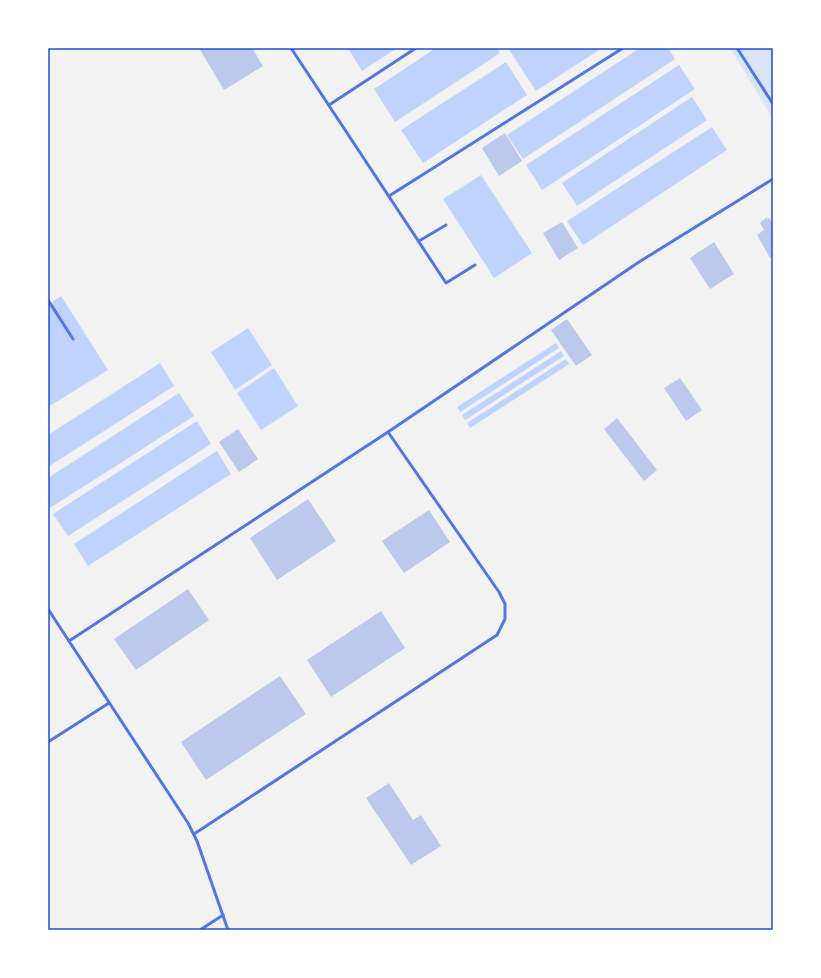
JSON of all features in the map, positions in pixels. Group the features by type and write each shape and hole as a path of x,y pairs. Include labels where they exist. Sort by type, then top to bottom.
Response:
{"lane":[{"path":"291,48 446,283 475,265"},
{"path":"329,105 416,48"},
{"path":"389,196 623,48"},
{"path":"736,48 773,104"},
{"path":"69,641 388,432 639,262 773,179"},
{"path":"419,241 446,225"},
{"path":"48,300 73,339"},
{"path":"194,834 497,635 503,624 505,619 505,604 499,592 388,432"},
{"path":"48,609 194,834 228,930"},
{"path":"48,742 109,703"},
{"path":"200,930 223,915"}],"shaded area":[{"path":"730,48 773,48 773,119"}],"water":[{"path":"348,48 397,48 362,71"},
{"path":"436,48 497,48 500,53 395,122 374,89"},
{"path":"508,48 602,48 536,91"},
{"path":"640,48 668,48 675,59 523,159 507,135"},
{"path":"506,62 527,95 423,163 401,130"},
{"path":"679,65 695,89 542,190 526,165"},
{"path":"692,97 707,120 577,206 562,183"},
{"path":"712,127 727,150 583,245 567,221"},
{"path":"481,175 532,253 494,278 443,199"},
{"path":"61,296 108,370 48,407 48,305"},
{"path":"248,328 272,365 235,390 211,352"},
{"path":"556,343 559,348 460,412 457,407"},
{"path":"561,351 564,356 465,420 462,415"},
{"path":"566,359 569,364 470,428 467,423"},
{"path":"160,363 174,386 48,467 48,435"},
{"path":"274,368 298,406 261,430 237,393"},
{"path":"179,393 194,416 50,508 48,505 48,478"},
{"path":"197,421 211,444 68,536 53,514"},
{"path":"217,451 231,474 88,566 74,544"}],"building":[{"path":"199,48 252,48 263,66 224,90"},
{"path":"505,133 522,161 499,176 482,148"},
{"path":"767,217 767,219 769,218 773,224 773,256 770,258 757,235 764,230 760,223"},
{"path":"562,222 578,248 559,260 543,233"},
{"path":"714,242 734,274 710,289 690,258"},
{"path":"567,319 592,355 576,366 551,330"},
{"path":"680,378 702,410 686,421 664,388"},
{"path":"617,418 657,470 644,481 604,429"},
{"path":"238,429 258,459 239,472 219,442"},
{"path":"308,499 336,541 277,580 250,538"},
{"path":"429,510 450,542 404,573 382,541"},
{"path":"188,589 209,620 136,670 114,639"},
{"path":"381,611 405,648 331,697 307,660"},
{"path":"280,676 306,714 206,780 181,742"},
{"path":"389,783 413,820 421,815 441,846 411,865 366,798"}]}
